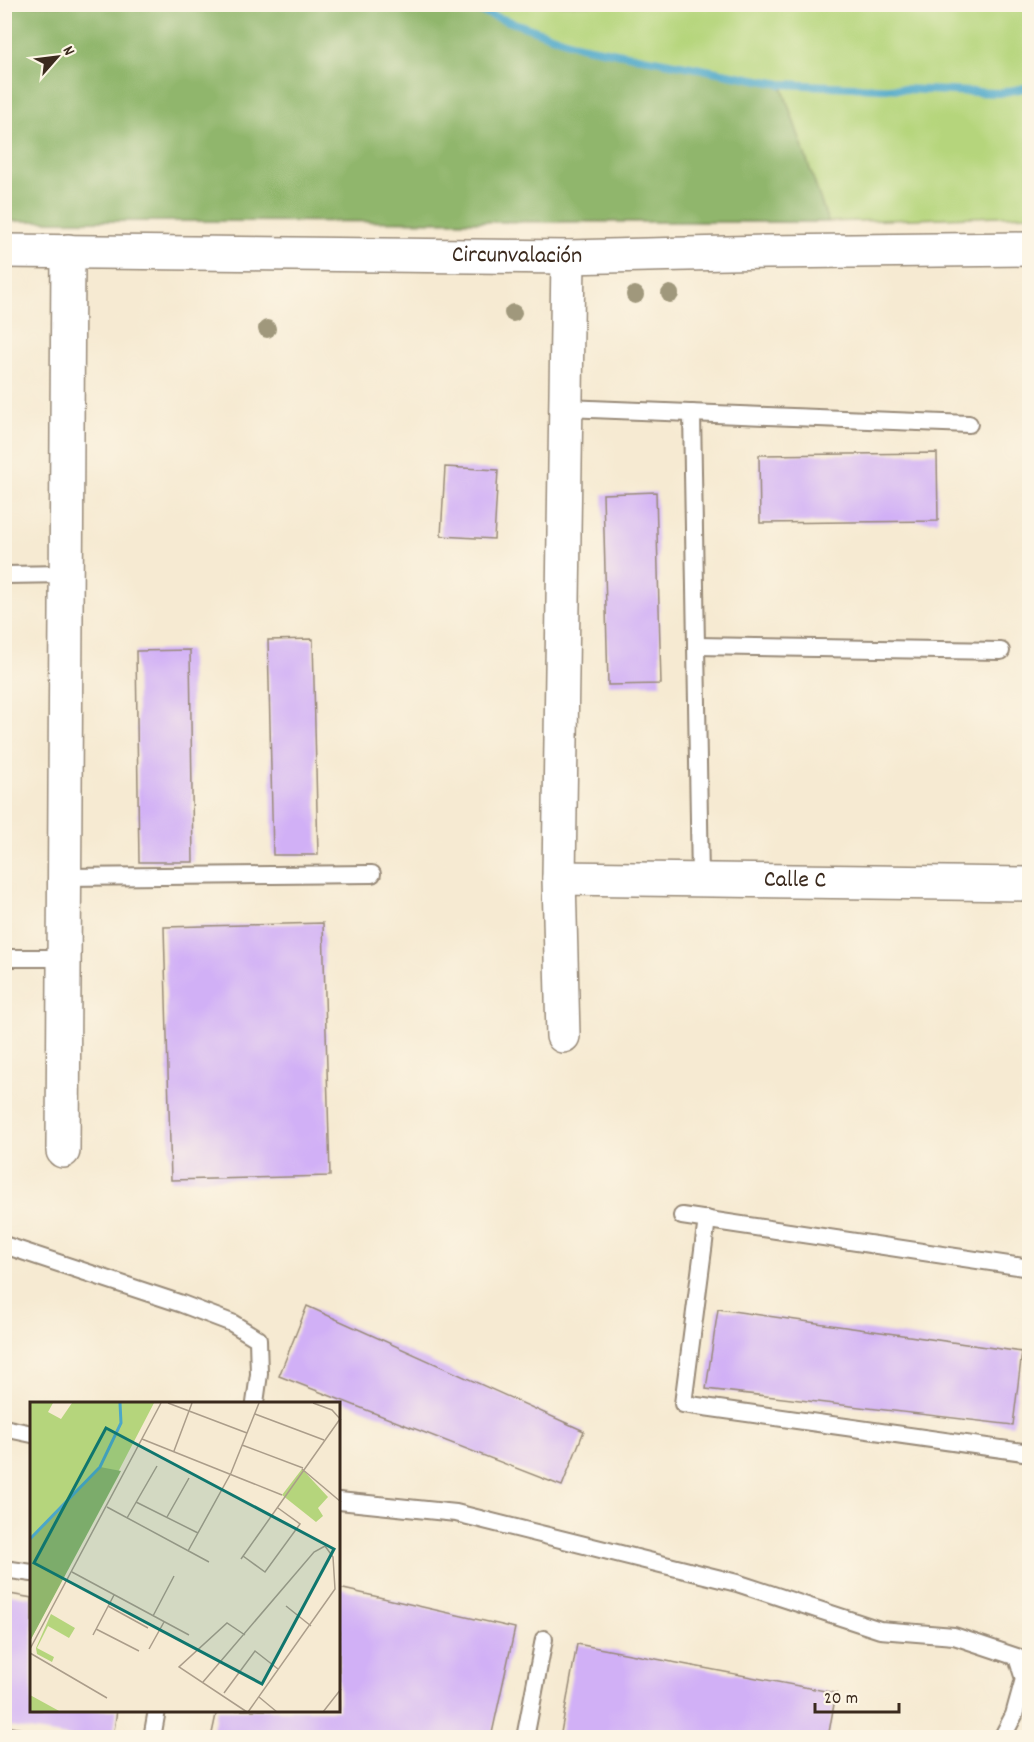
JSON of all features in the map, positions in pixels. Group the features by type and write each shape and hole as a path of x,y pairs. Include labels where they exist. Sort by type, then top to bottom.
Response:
{"street":[{"name":"Circunvalación","path":"4,251 568,257 1029,249"},
{"path":"63,1151 68,251"},
{"path":"563,1036 559,878 568,257"},
{"name":"Calle C","path":"559,878 1029,884"}],"lane":[{"path":"566,408 969,424"},
{"path":"692,413 700,878"},
{"path":"4,575 66,574"},
{"path":"696,646 1001,651"},
{"path":"65,877 372,874"},
{"path":"4,958 64,958"},
{"path":"682,1216 1029,1268"},
{"path":"707,1219 683,1404 1029,1453"},
{"path":"4,1245 182,1304 232,1323 258,1339 259,1374 255,1402"},
{"path":"4,1428 30,1434"},
{"path":"340,1501 456,1513 737,1583 880,1630 954,1636 1017,1657 1024,1679 1014,1715 1002,1737"},
{"path":"4,1569 30,1573"},
{"path":"525,1737 544,1639"},
{"path":"152,1737 157,1712"}],"green space":[{"path":"5,5 1029,5 1029,215 828,222 5,221"},
{"path":"5,5 459,5 580,46 781,84 828,222 5,221"}],"building":[{"path":"937,453 938,521 760,523 759,455"},
{"path":"445,467 498,470 494,539 441,536"},
{"path":"656,492 661,684 608,685 603,494"},
{"path":"313,639 318,855 273,855 268,640"},
{"path":"190,650 193,862 139,862 136,651"},
{"path":"323,923 330,1176 171,1180 164,927"},
{"path":"307,1306 584,1431 562,1486 279,1376"},
{"path":"718,1309 1022,1352 1013,1425 706,1389"},
{"path":"340,1588 515,1628 491,1738 211,1738 217,1712 340,1712"},
{"path":"4,1593 30,1598 30,1712 117,1712 113,1738 80,1738 4,1726"},
{"path":"577,1644 836,1693 828,1738 560,1738"}],"waterway":[{"path":"459,4 580,46 781,84 999,93 1030,87"}]}
